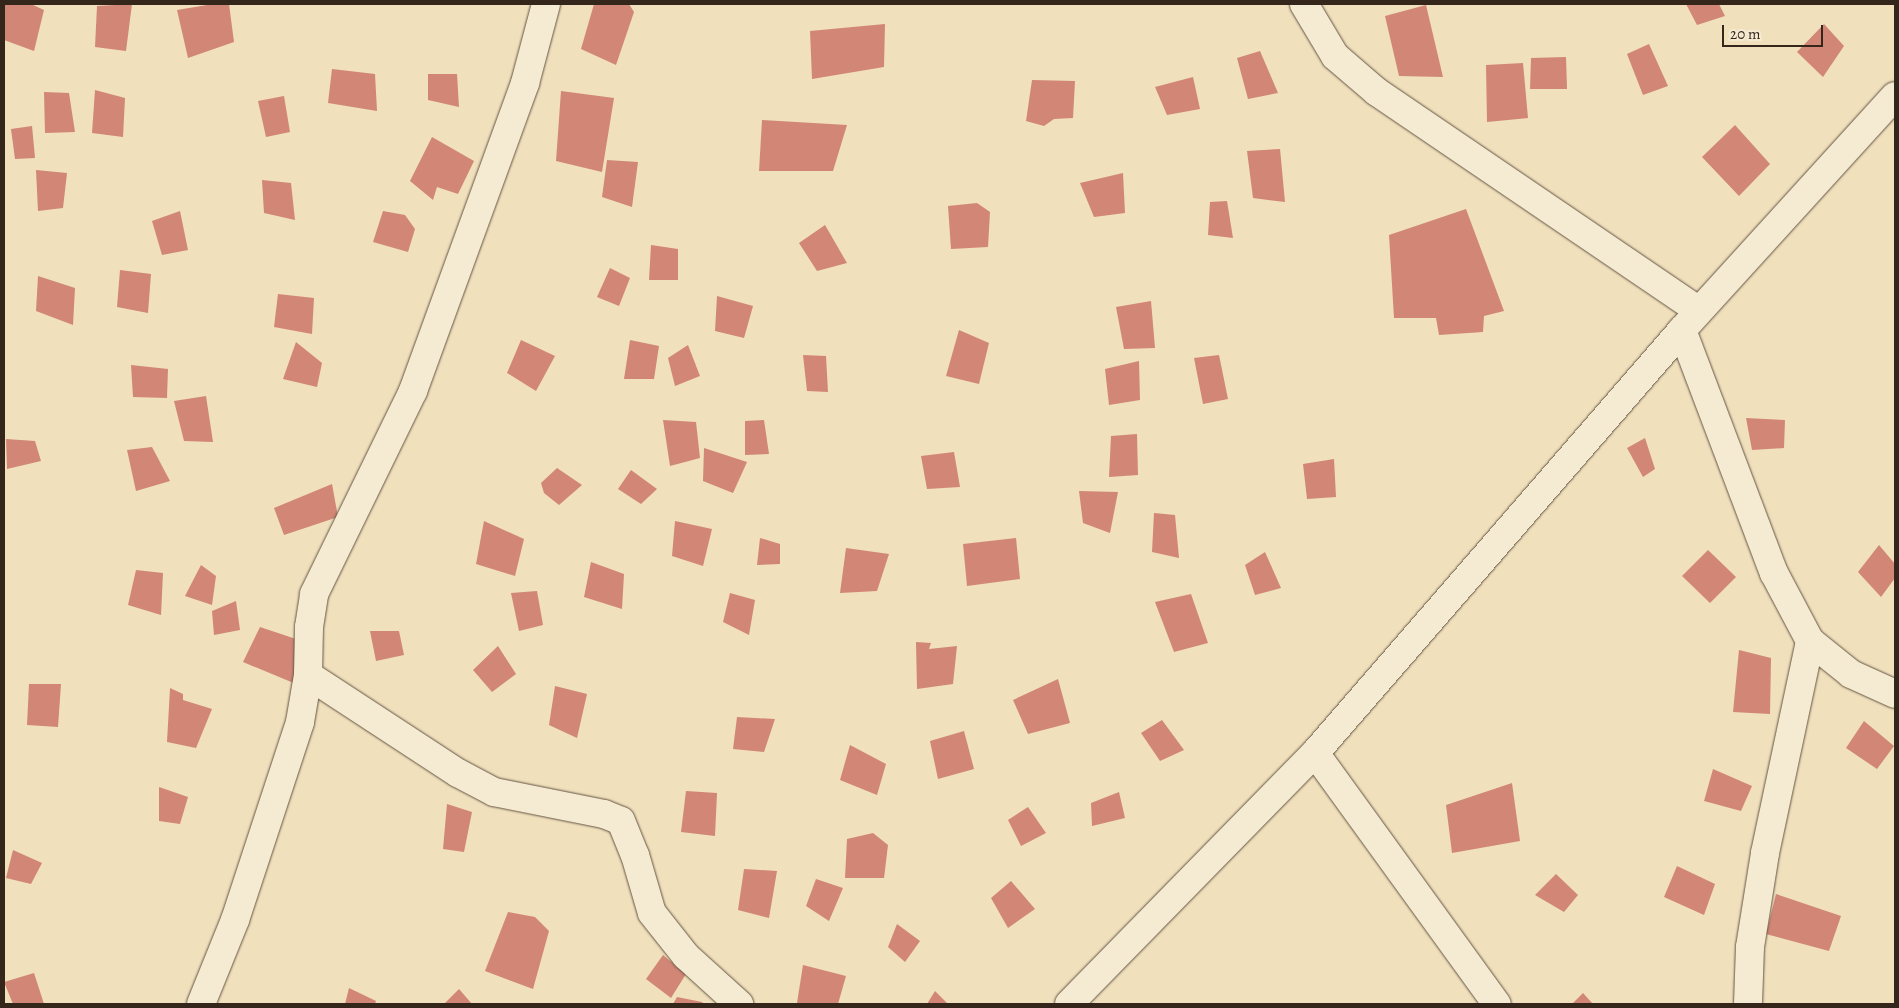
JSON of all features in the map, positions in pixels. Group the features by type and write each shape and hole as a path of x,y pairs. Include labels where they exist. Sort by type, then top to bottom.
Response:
{"street":[{"path":"200,1004 244,892 300,722 308,675 309,627 314,594 413,391 525,83 546,4"},
{"path":"1304,4 1336,56 1377,92 1691,320 1774,573 1810,641 1851,674 1895,694"},
{"path":"1069,1004 1315,753 1691,320 1895,96"},
{"path":"1748,1004 1750,947 1765,853 1810,641"},
{"path":"308,675 458,773 494,792 604,814 620,821 635,855 652,913 686,956 738,1004"},
{"path":"1315,753 1498,1004"}],"building":[{"path":"4,4 31,4 44,10 34,51 4,40"},
{"path":"132,4 126,51 95,47 97,6"},
{"path":"213,4 229,4 234,42 188,58 177,10"},
{"path":"594,4 629,4 634,12 616,65 581,49"},
{"path":"1686,4 1719,4 1725,16 1697,25"},
{"path":"1426,5 1443,77 1399,76 1385,16"},
{"path":"885,24 884,67 812,79 810,31"},
{"path":"1824,24 1844,46 1823,77 1797,52"},
{"path":"1649,44 1668,86 1643,95 1627,54"},
{"path":"1260,51 1278,93 1248,99 1237,58"},
{"path":"1566,57 1567,89 1530,89 1531,58"},
{"path":"1523,63 1528,118 1487,122 1486,65"},
{"path":"332,69 375,74 377,111 328,103"},
{"path":"428,74 457,74 459,107 428,100"},
{"path":"1193,77 1200,109 1167,115 1155,87"},
{"path":"1032,80 1075,81 1073,118 1054,119 1044,126 1026,121"},
{"path":"95,90 125,98 123,137 92,133"},
{"path":"561,91 614,98 602,172 556,161"},
{"path":"44,92 69,93 75,132 45,133"},
{"path":"284,96 290,132 266,137 258,101"},
{"path":"762,120 847,125 833,171 759,171"},
{"path":"1735,125 1770,164 1739,196 1702,157"},
{"path":"32,126 35,158 15,159 11,129"},
{"path":"432,137 474,161 458,194 437,187 433,200 410,181"},
{"path":"1280,149 1285,202 1253,198 1247,151"},
{"path":"607,160 638,162 632,207 602,197"},
{"path":"36,170 67,173 63,208 38,211"},
{"path":"1123,173 1125,213 1094,217 1080,183"},
{"path":"262,180 291,183 295,220 264,213"},
{"path":"1227,201 1233,238 1208,235 1210,202"},
{"path":"977,203 990,212 988,247 951,249 948,206"},
{"path":"1466,209 1504,311 1484,316 1483,332 1439,335 1436,318 1394,318 1389,235"},
{"path":"180,211 188,250 162,255 152,221"},
{"path":"383,211 405,215 415,229 408,252 373,242"},
{"path":"825,225 847,263 817,271 799,243"},
{"path":"651,245 678,249 678,280 649,280"},
{"path":"610,268 630,278 619,306 597,297"},
{"path":"120,270 151,274 148,313 117,307"},
{"path":"38,276 75,288 73,325 36,311"},
{"path":"278,294 314,298 312,334 274,327"},
{"path":"717,296 753,306 744,338 715,331"},
{"path":"1151,301 1155,348 1124,349 1116,307"},
{"path":"959,330 989,343 979,384 946,376"},
{"path":"521,340 555,356 536,391 507,373"},
{"path":"630,340 659,346 654,379 624,379"},
{"path":"296,342 322,363 317,387 283,379"},
{"path":"688,345 700,376 675,386 668,358"},
{"path":"803,355 826,356 828,392 807,391"},
{"path":"1219,355 1228,399 1203,404 1194,358"},
{"path":"1139,361 1140,400 1109,405 1105,369"},
{"path":"131,365 168,369 167,398 133,397"},
{"path":"206,396 213,442 184,441 174,401"},
{"path":"1746,418 1785,420 1784,448 1752,450"},
{"path":"663,420 696,422 700,458 670,466"},
{"path":"764,420 769,454 745,455 745,421"},
{"path":"1137,434 1138,475 1109,477 1111,436"},
{"path":"1645,438 1655,469 1643,477 1627,448"},
{"path":"6,439 35,441 41,461 7,469"},
{"path":"152,447 170,481 136,491 127,450"},
{"path":"704,448 747,462 733,493 703,481"},
{"path":"954,452 960,487 927,489 921,456"},
{"path":"1334,459 1336,497 1307,499 1303,464"},
{"path":"557,468 582,485 559,505 544,493 541,483"},
{"path":"631,470 657,489 641,504 618,489"},
{"path":"332,484 338,517 284,535 274,508"},
{"path":"1079,491 1118,492 1110,533 1083,523"},
{"path":"1154,513 1175,515 1179,558 1152,552"},
{"path":"484,521 524,539 515,576 476,564"},
{"path":"675,521 712,529 703,566 672,556"},
{"path":"760,538 780,544 780,564 757,565"},
{"path":"1016,538 1020,579 967,586 963,544"},
{"path":"1879,545 1895,564 1895,578 1881,597 1858,572"},
{"path":"846,548 889,554 877,591 840,593"},
{"path":"1708,550 1736,577 1710,603 1682,576"},
{"path":"1265,552 1281,588 1255,595 1245,565"},
{"path":"591,562 624,574 622,609 584,597"},
{"path":"201,565 216,576 212,605 185,596"},
{"path":"136,570 163,573 161,615 128,605"},
{"path":"537,591 543,625 519,631 511,593"},
{"path":"730,593 755,600 749,635 723,622"},
{"path":"1191,594 1208,643 1174,652 1155,602"},
{"path":"236,601 240,630 214,635 212,611"},
{"path":"260,627 302,641 296,684 243,662"},
{"path":"370,631 399,631 404,655 376,661"},
{"path":"916,642 931,643 929,649 957,646 953,684 917,689"},
{"path":"498,646 516,674 492,692 473,670"},
{"path":"1739,650 1771,658 1770,714 1733,712"},
{"path":"1058,679 1070,723 1028,734 1013,700"},
{"path":"29,684 61,684 58,727 27,725"},
{"path":"555,686 587,694 577,738 549,725"},
{"path":"170,688 183,694 183,700 212,709 196,748 167,742"},
{"path":"737,717 775,719 764,752 733,749"},
{"path":"1162,720 1184,750 1160,761 1141,733"},
{"path":"1864,721 1894,746 1877,769 1846,748"},
{"path":"964,731 974,769 938,779 930,741"},
{"path":"850,745 886,764 877,795 840,780"},
{"path":"1713,769 1752,786 1741,811 1704,801"},
{"path":"1512,783 1520,841 1452,853 1446,805"},
{"path":"159,787 188,797 180,824 159,821"},
{"path":"686,791 717,793 715,836 681,832"},
{"path":"1119,792 1125,818 1092,826 1091,803"},
{"path":"447,804 472,812 464,852 443,849"},
{"path":"1028,807 1046,833 1021,846 1008,820"},
{"path":"873,833 888,845 884,878 845,878 847,839"},
{"path":"13,850 42,863 31,884 6,878"},
{"path":"1677,866 1715,884 1704,915 1664,897"},
{"path":"744,869 777,871 769,918 738,910"},
{"path":"1556,874 1578,895 1564,912 1535,895"},
{"path":"816,879 843,888 829,921 806,906"},
{"path":"1011,881 1035,909 1008,928 991,898"},
{"path":"1776,894 1841,916 1829,951 1766,934"},
{"path":"508,912 535,917 549,931 533,989 485,971"},
{"path":"897,924 920,941 905,962 888,947"},
{"path":"663,955 686,974 671,998 646,979"},
{"path":"803,965 846,976 838,1004 797,1003"},
{"path":"34,973 44,1004 13,1004 4,982"},
{"path":"349,988 376,1001 375,1004 345,1004"},
{"path":"459,989 472,1004 444,1004"},
{"path":"935,991 948,1004 927,1004"},
{"path":"1583,993 1593,1004 1572,1004"},
{"path":"677,997 702,1002 704,1004 673,1004"}]}
